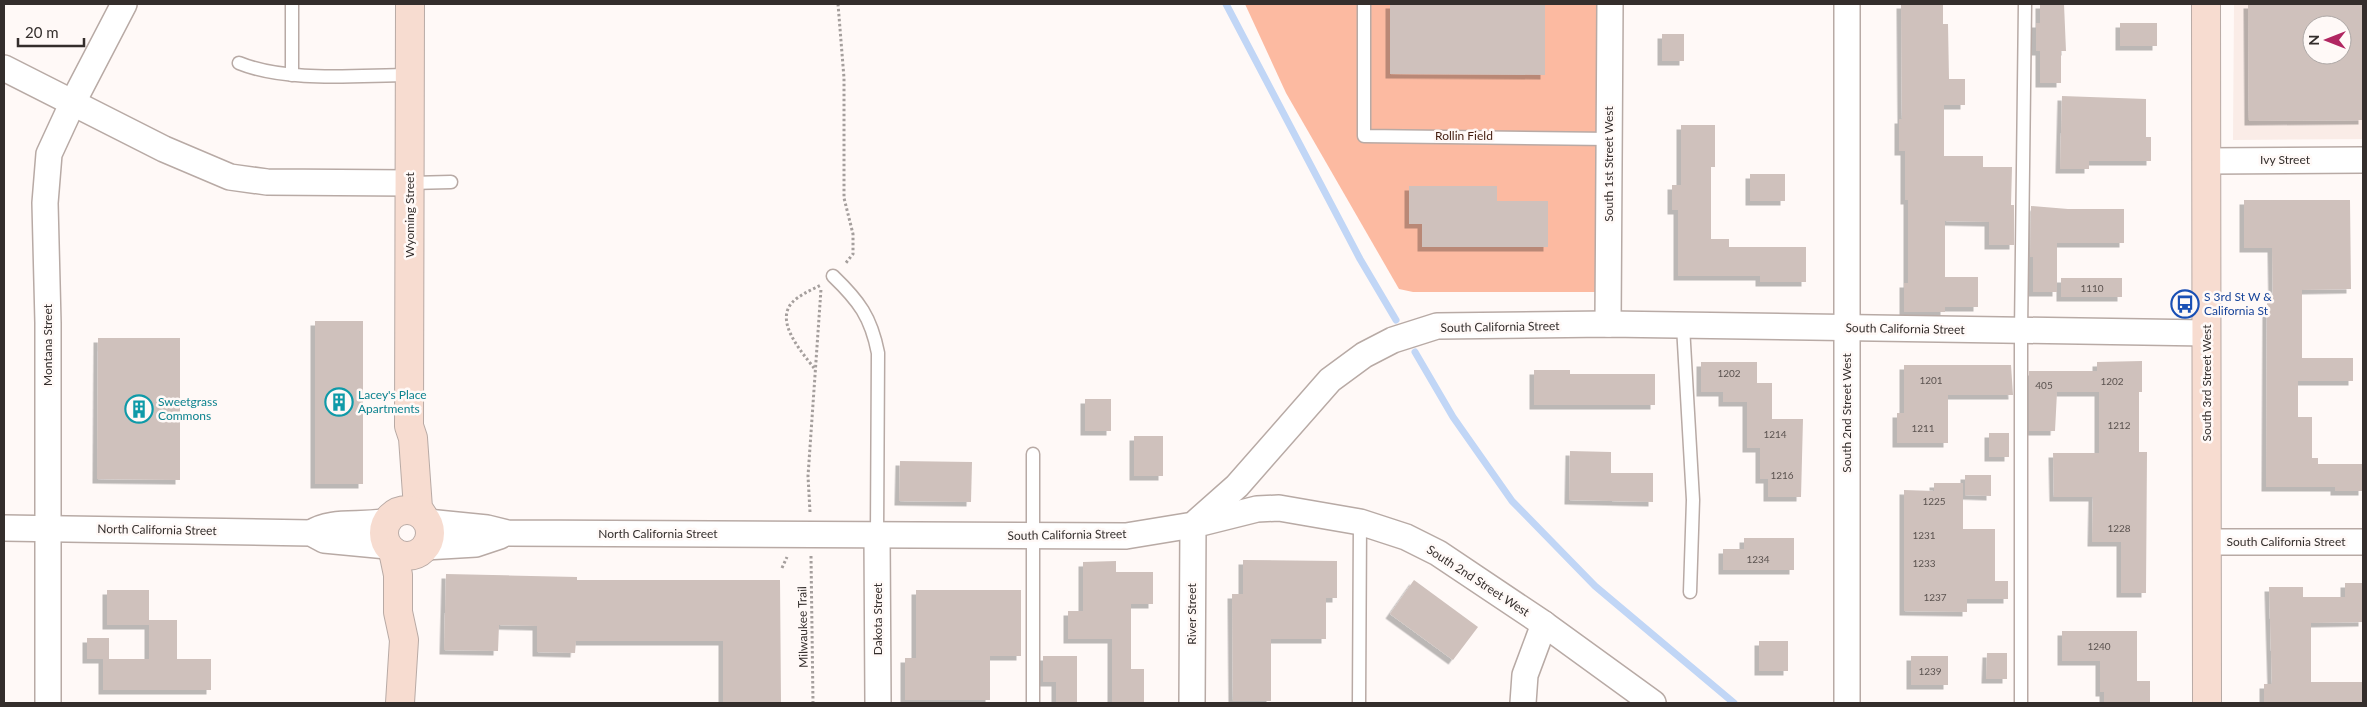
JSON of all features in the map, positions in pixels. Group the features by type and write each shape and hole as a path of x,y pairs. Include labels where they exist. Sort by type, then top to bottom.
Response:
{"street":[{"name":"Montana Street","path":"48,703 48,333 45,203 49,154 73,102 124,4"},
{"name":"Wyoming Street","path":"404,640 411,624 414,587 424,534 418,508 413,438 409,426 410,4"},
{"name":"South 1st Street West","path":"1608,324 1610,4"},
{"name":"South 2nd Street West","path":"1847,4 1847,703"},
{"name":"South 3rd Street West","path":"2206,4 2207,703"},
{"path":"4,68 164,149 230,177 267,182 410,183"},
{"name":"Ivy Street","path":"2207,161 2363,160"},
{"name":"South California Street","path":"811,543 877,535 1126,536 1192,526 1237,486 1330,380 1364,355 1393,340 1437,326 1608,324 2021,332 2207,333"},
{"name":"Wyoming Street","path":"400,703 404,640 398,612 398,575 389,534 396,502 399,454 403,436 409,426"},
{"name":"South 2nd Street West","path":"1192,526 1257,509 1279,508 1360,522 1406,538 1438,553 1544,624 1654,703"},
{"path":"402,510 417,512 424,534 408,556 389,534 402,510"},
{"name":"North California Street","path":"4,528 311,534 320,527 364,525 389,534"},
{"name":"River Street","path":"1192,526 1192,703"},
{"name":"North California Street","path":"424,534 476,544 507,534 811,543"},
{"name":"Dakota Street","path":"877,535 878,703"},
{"name":"South California Street","path":"2208,542 2363,542"},
{"path":"1523,703 1525,675 1544,624"}],"lane":[{"path":"292,4 292,75"},
{"path":"1364,4 1364,136 1610,139"},
{"path":"2021,703 2021,332 2025,4"},
{"path":"239,63 258,71 292,75 410,75"},
{"path":"410,183 451,182"},
{"path":"833,276 856,299 874,330 878,353 877,535"},
{"path":"1683,326 1693,500 1690,592"},
{"path":"1033,454 1034,703"},
{"path":"1359,703 1360,522"}],"path":[{"path":"815,369 799,349 789,330 786,316 794,300 821,285"},
{"name":"Milwaukee Trail","path":"811,543 813,703"}],"shaded area":[{"path":"2234,4 2363,4 2363,139 2233,140"}],"green space":[{"name":"Rollin Field","path":"1245,4 1598,4 1597,292 1413,292 1399,289 1286,93"}],"building":[{"path":"1390,4 1545,4 1545,75 1390,74"},
{"path":"1901,4 1943,4 1943,24 1948,24 1949,79 1965,79 1965,105 1944,105 1944,156 1983,156 1983,167 2012,167 2011,205 2014,205 2014,245 1989,245 1989,222 1945,221 1945,277 1978,277 1978,307 1945,307 1945,312 1904,312 1904,283 1908,283 1908,200 1905,200 1905,151 1899,151 1899,119 1902,119"},
{"path":"2040,4 2064,4 2066,51 2061,51 2061,83 2040,83 2040,51 2036,51 2036,23 2040,23"},
{"path":"2248,4 2363,4 2363,120 2249,121"},
{"path":"2120,23 2157,23 2157,46 2120,46"},
{"path":"1662,34 1684,34 1684,61 1662,61"},
{"path":"2062,96 2146,99 2146,137 2151,137 2151,161 2089,161 2089,169 2060,169"},
{"path":"1681,125 1715,125 1715,167 1711,167 1711,239 1729,239 1729,247 1806,247 1806,282 1760,282 1760,276 1678,276 1678,210 1672,210 1672,185 1681,185"},
{"path":"1750,174 1785,174 1785,201 1750,201"},
{"path":"1409,186 1497,186 1497,201 1548,201 1548,247 1422,247 1422,224 1409,224"},
{"path":"2244,200 2350,200 2351,289 2302,290 2302,358 2353,358 2353,381 2298,381 2298,417 2312,417 2312,458 2318,458 2318,464 2363,464 2363,491 2335,491 2335,487 2266,487 2267,301 2273,301 2272,248 2244,248"},
{"path":"2031,206 2068,209 2124,209 2124,243 2057,243 2057,292 2033,292 2033,257 2030,257"},
{"path":"2061,278 2122,278 2122,297 2061,297"},
{"name":"Lacey's Place Apartments","path":"315,321 363,321 363,484 315,484"},
{"name":"Sweetgrass Commons","path":"98,338 180,338 180,480 97,479"},
{"path":"2142,361 2142,392 2139,392 2139,452 2147,452 2146,593 2121,593 2121,542 2092,542 2093,497 2054,497 2053,453 2099,453 2099,392 2057,392 2055,431 2029,431 2029,371 2097,371 2097,362"},
{"path":"1701,362 1757,362 1757,383 1772,383 1772,419 1803,419 1801,497 1768,497 1768,479 1760,479 1760,448 1747,448 1747,402 1723,402 1723,392 1701,392"},
{"path":"1904,365 2011,365 2013,395 1948,395 1948,443 1897,443 1897,413 1904,413"},
{"path":"1534,370 1570,370 1570,374 1655,374 1655,405 1534,405"},
{"path":"1085,399 1111,399 1111,431 1085,431"},
{"path":"1989,433 2009,433 2009,457 1989,457"},
{"path":"1134,436 1163,436 1163,476 1134,476"},
{"path":"1570,451 1611,452 1611,473 1653,473 1653,502 1569,500"},
{"path":"900,461 972,462 971,502 899,501"},
{"path":"1965,475 1991,475 1991,496 1965,495"},
{"path":"1934,483 1963,483 1963,529 1995,529 1995,581 2008,581 2008,599 1967,599 1967,612 1904,611 1904,490 1934,491"},
{"path":"1744,538 1794,538 1794,570 1723,570 1723,549 1744,549"},
{"path":"1243,560 1337,561 1337,598 1326,598 1326,639 1271,639 1271,701 1233,701 1232,594 1243,594"},
{"path":"1116,561 1116,572 1153,572 1153,604 1131,604 1131,669 1144,669 1144,703 1112,703 1112,639 1068,639 1068,611 1083,611 1083,562"},
{"path":"446,574 577,577 577,580 780,580 781,703 723,703 723,641 576,641 575,653 537,652 537,626 499,625 498,651 444,650"},
{"path":"1414,580 1478,627 1453,660 1390,614"},
{"path":"2345,583 2363,583 2363,622 2311,623 2311,682 2363,682 2363,703 2264,703 2264,684 2272,684 2269,587 2303,587 2303,597 2345,597"},
{"path":"107,590 149,590 149,620 177,620 177,659 211,659 211,690 103,690 103,659 87,659 87,638 109,638 109,659 149,659 149,625 107,625"},
{"path":"916,590 1021,590 1021,656 990,656 990,700 905,700 905,658 916,658"},
{"path":"2062,631 2137,631 2137,681 2150,681 2150,702 2104,702 2104,692 2100,692 2100,661 2062,661"},
{"path":"1759,641 1788,641 1788,671 1759,671"},
{"path":"1987,653 2007,653 2007,679 1986,679"},
{"path":"1043,656 1077,656 1077,703 1056,703 1056,682 1043,682"},
{"path":"1911,656 1948,656 1948,685 1911,685"}],"waterway":[{"path":"1226,4 1360,259 1396,320"},
{"path":"1415,352 1453,417 1512,501 1595,586 1734,703"}],"place":[{"name":"S 3rd St W & California St","path":"2185,304"},
{"name":"Lacey's Place Apartments","path":"339,402"},
{"name":"Sweetgrass Commons","path":"139,409"}]}
